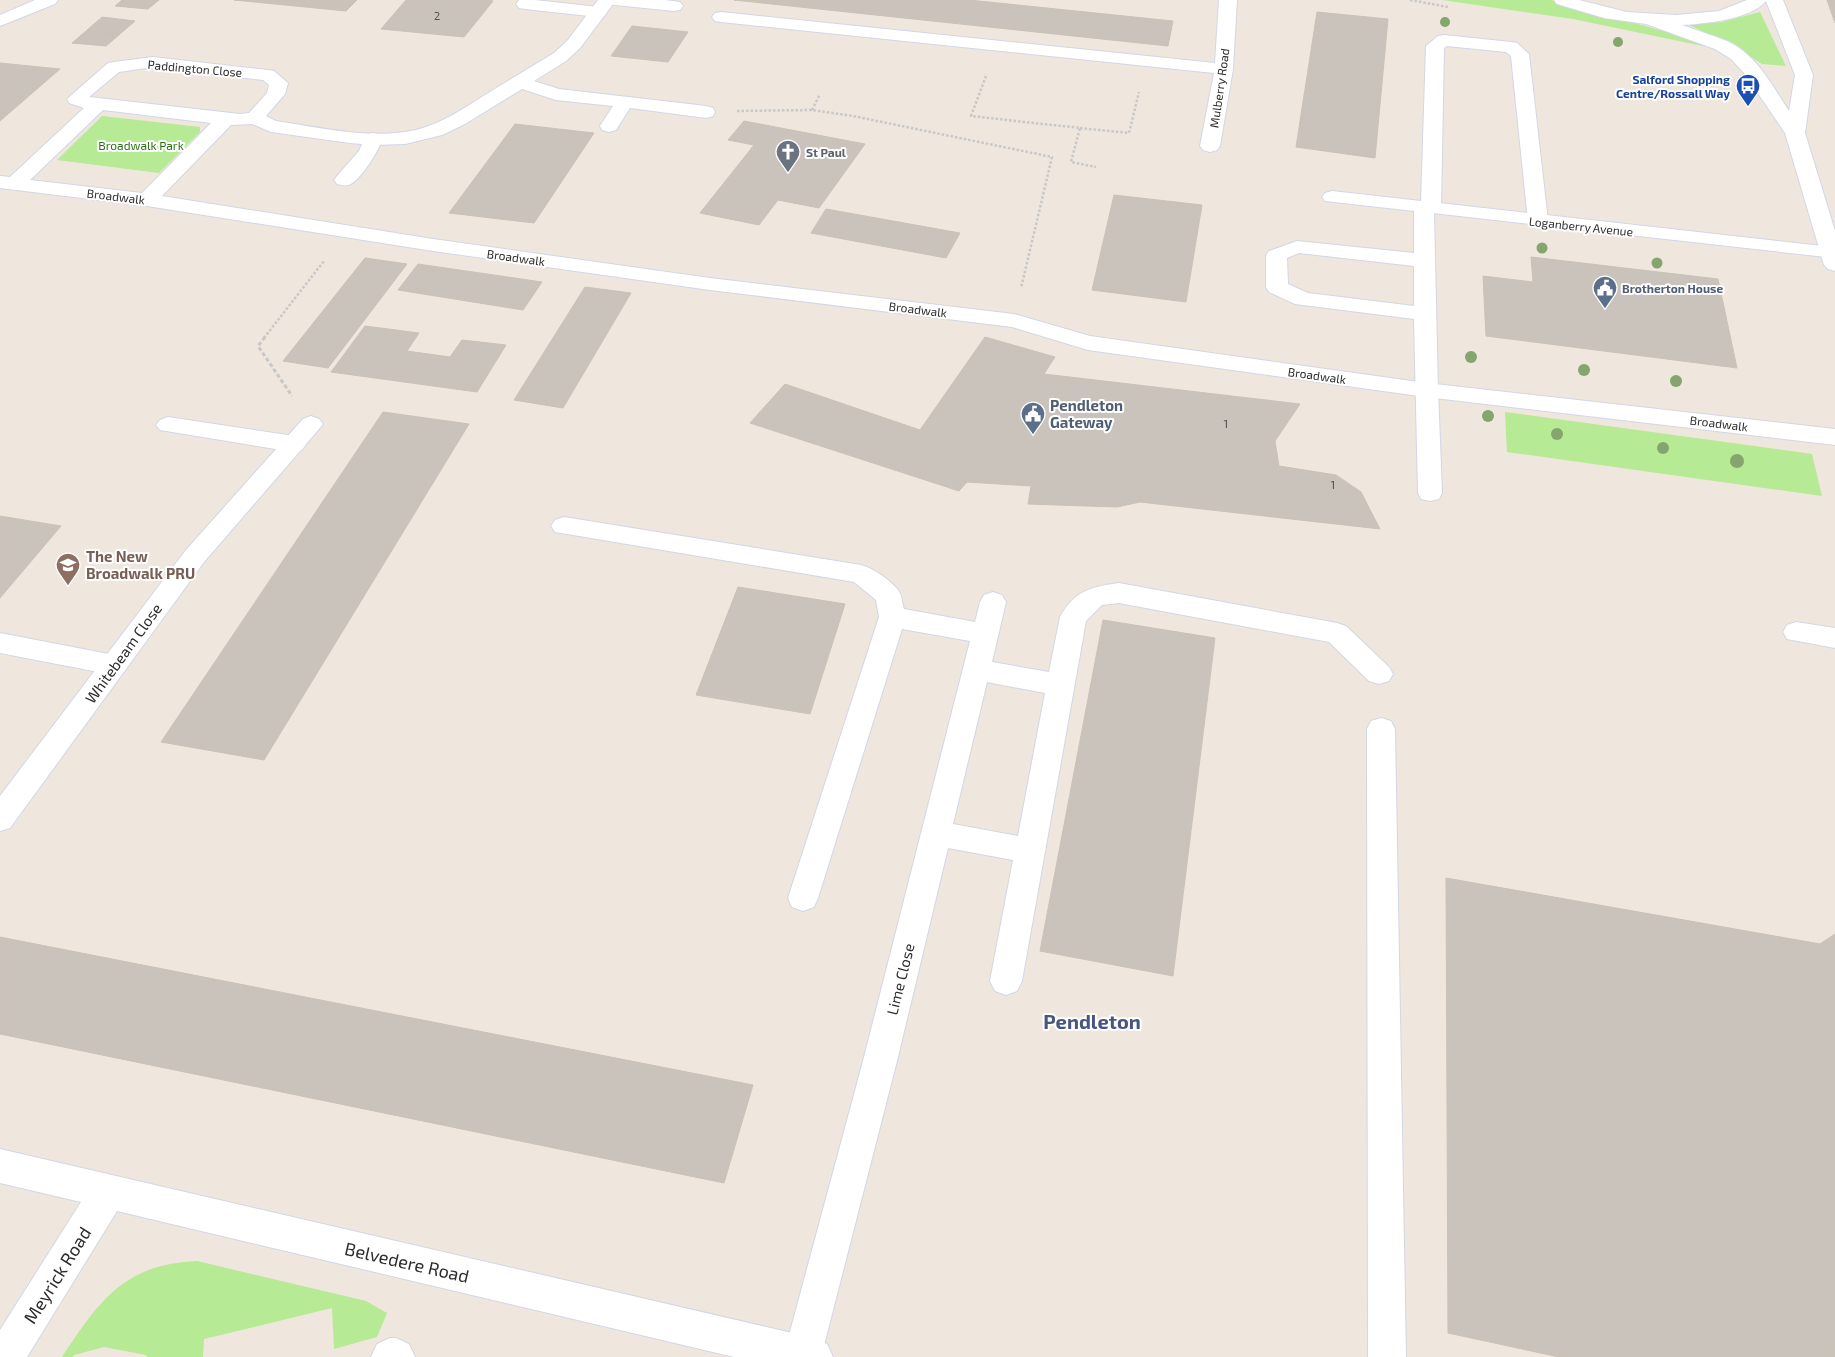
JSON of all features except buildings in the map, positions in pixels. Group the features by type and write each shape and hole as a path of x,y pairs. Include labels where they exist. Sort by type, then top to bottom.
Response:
{"street":[{"path":"0,21 49,0"},
{"path":"615,0 674,6"},
{"name":"Mulberry Road","path":"1210,146 1224,68 1228,0"},
{"path":"1564,0 1606,13 1647,19 1693,19 1729,14 1758,0"},
{"path":"1774,0 1804,75 1795,133"},
{"path":"525,4 603,6"},
{"name":"Paddington Close","path":"255,118 276,94 278,83 268,75 153,62 114,67 76,99 87,103 226,119 255,118 271,126 373,139 405,138 435,131 458,120 560,57 574,44 603,6"},
{"path":"721,17 1224,68"},
{"path":"1647,19 1721,45 1737,55 1757,76 1795,133 1833,259"},
{"path":"1430,493 1426,390 1425,261 1435,46 1444,40 1511,47 1520,54 1538,221"},
{"path":"520,82 556,94 706,112"},
{"path":"609,126 625,102"},
{"path":"8,182 98,104"},
{"path":"147,200 226,119"},
{"path":"344,180 368,153 373,139"},
{"name":"Broadwalk","path":"8,182 147,200 348,232 710,284 1014,321 1088,343 1426,390 1835,437"},
{"name":"Loganberry Avenue","path":"1332,197 1833,259"},
{"path":"1425,261 1297,247 1276,255 1277,287 1303,299 1426,314"},
{"name":"Whitebeam Close","path":"0,819 195,556 311,424"},
{"path":"168,425 294,444"},
{"path":"564,526 861,574 888,596 892,617 803,898"},
{"path":"1006,982 1073,617 1094,596 1119,594 1337,633 1379,674"},
{"name":"Lime Close","path":"808,1356 993,602"},
{"path":"892,617 985,634"},
{"path":"1796,632 1835,638"},
{"path":"0,643 114,665"},
{"path":"976,669 1061,685"},
{"path":"1381,729 1386,1357"},
{"path":"936,833 1030,851"},
{"name":"Belvedere Road","path":"0,1166 808,1356"},
{"name":"Meyrick Road","path":"4,1357 108,1192"},
{"path":"390,1357 396,1357"}],"path":[{"path":"986,75 971,116 1129,133 1139,91"},
{"path":"812,110 820,94"},
{"path":"706,112 812,110 942,133 1052,157 1014,321"},
{"path":"1080,128 1071,162 1096,167"},
{"path":"311,424 258,346 348,232"}],"green space":[{"path":"1442,0 1551,0 1663,31 1708,47 1573,19"},
{"path":"1760,12 1786,66 1762,64 1731,44 1689,25 1722,22"},
{"name":"Broadwalk Park","path":"102,116 200,127 200,132 159,173 57,160"},
{"path":"1505,412 1812,454 1822,496 1507,452"},
{"path":"197,1261 366,1301 387,1313 377,1337 334,1349 332,1308 204,1339 203,1357 147,1357 146,1355 104,1347 74,1355 73,1357 62,1357 88,1319 116,1289 150,1269"}],"place":[{"name":"Salford Shopping Centre/Rossall Way","path":"1748,107"},
{"name":"St Paul","path":"788,173"},
{"name":"Brotherton House","path":"1605,309"},
{"name":"Pendleton Gateway","path":"1033,435"},
{"name":"The New Broadwalk PRU","path":"68,586"}],"district":[{"name":"Pendleton","path":"1092,1021"}]}
